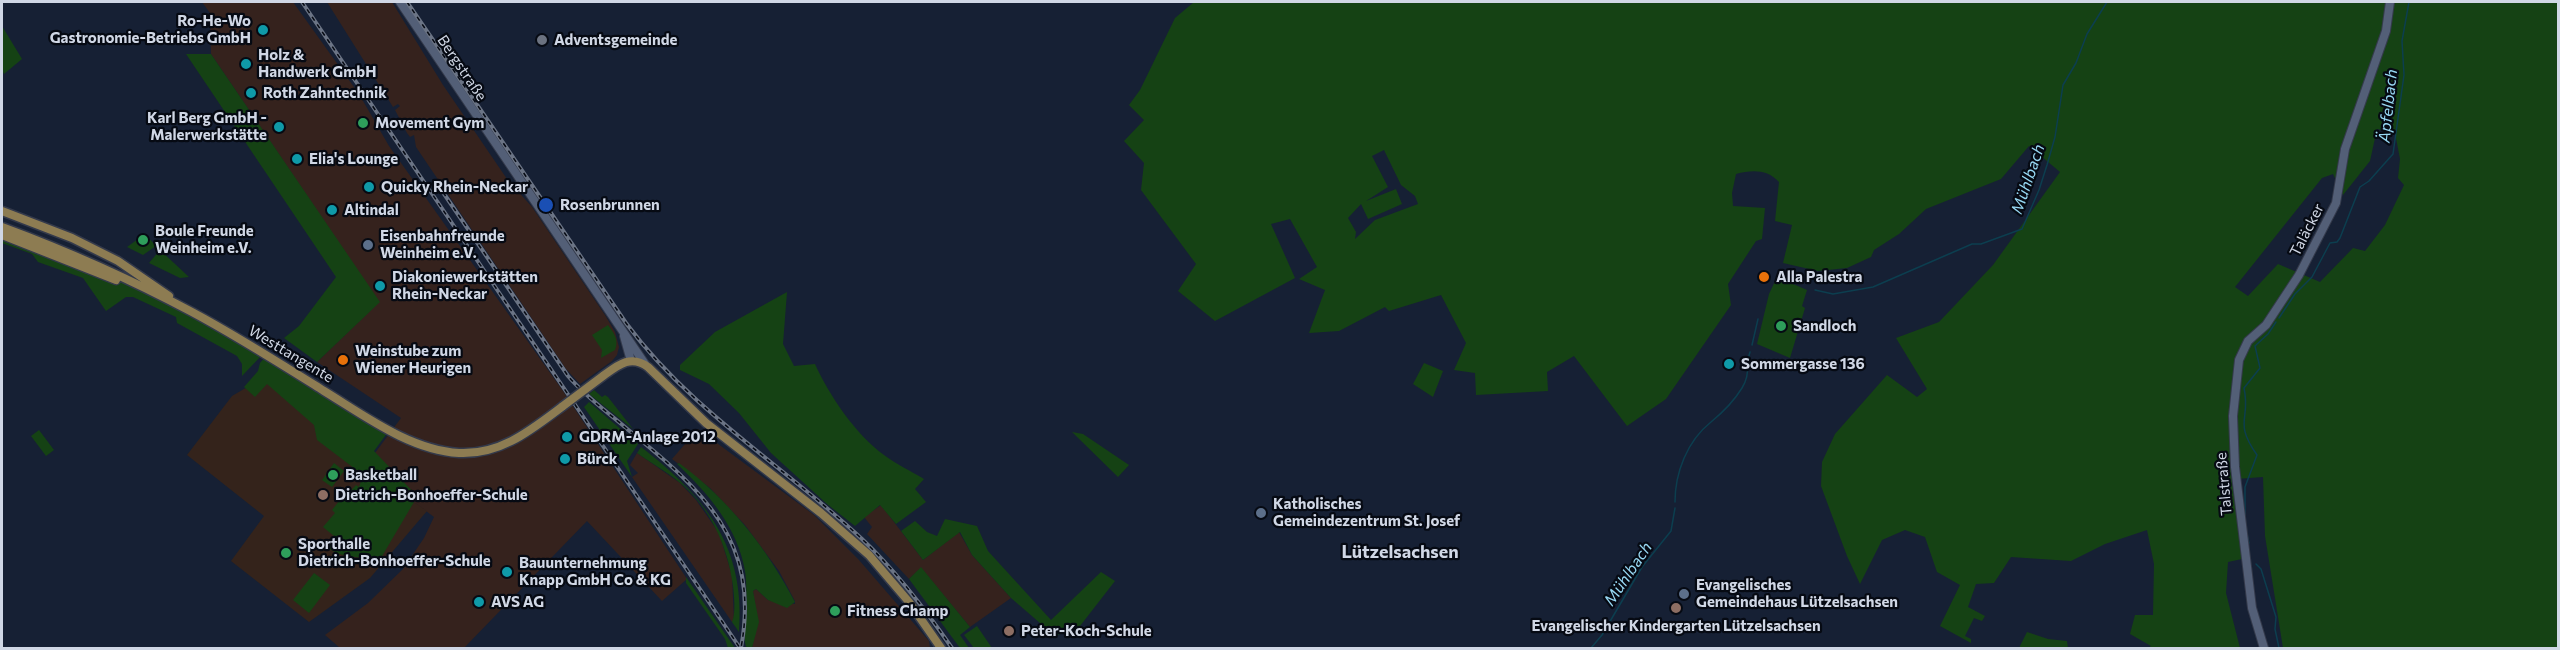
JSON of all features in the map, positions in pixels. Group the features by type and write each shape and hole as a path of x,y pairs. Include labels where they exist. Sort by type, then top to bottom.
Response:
{"main road":[{"path":"2,211 72,238 118,261 191,311"},
{"name":"Westtangente","path":"2,227 67,252 191,311 358,412 425,446 459,453 489,451 504,446 526,433 620,364"},
{"path":"2,235 154,293"},
{"path":"620,364 631,361 645,364 706,423 820,513 869,555 898,587 941,648"},
{"path":"933,635 934,648"}],"street":[{"name":"Bergstraße","path":"400,2 622,329 629,344 645,364"},
{"name":"Taläcker","path":"2266,326 2299,275 2336,203 2349,137 2386,31 2390,2"},
{"name":"Talstraße","path":"2264,648 2252,608 2240,520 2234,416 2239,360 2248,341 2266,326"},
{"path":"629,344 631,361"},
{"path":"620,364 629,344"}],"shaded area":[{"path":"202,2 293,2 359,94 389,146 563,391 687,579 662,601 587,521 464,648 340,648 325,635 368,603 403,569 424,538 434,517 414,502 375,453 401,418 317,362 379,302 211,54 210,13"},
{"path":"327,2 392,2 443,85 507,179 532,207 605,315 615,332 619,347 612,361 580,384 566,369 416,147 414,135 410,137 395,110 400,106 398,104 393,107"},
{"name":"Dietrich-Bonhoeffer-Schule","path":"261,379 375,453 414,502 427,511 370,578 309,622 231,561 264,516 187,455 232,396"},
{"path":"698,429 814,515 859,560 929,641 930,648 752,648 757,623 753,591 756,589 768,600 795,604 795,601 779,571 745,525 710,488 672,459"},
{"path":"637,453 680,483 696,500 719,533 732,575 734,621 732,622 632,477 638,473 630,465"},
{"path":"881,505 923,560 959,532 972,555 1011,598 970,627 921,568 909,579 867,534 872,527 864,517"}],"green space":[{"path":"1194,2 2558,2 2558,648 2283,648 2265,536 2263,477 2236,479 2242,559 2228,562 2226,593 2240,648 2148,648 2151,646 2130,634 2135,615 2153,615 2154,564 2147,530 2105,544 2071,561 2011,557 1994,583 1976,584 1968,607 1985,616 1982,621 1974,618 1965,636 1971,639 1971,643 1940,626 1960,585 1937,572 1925,537 1905,530 1882,540 1860,584 1821,486 1822,462 1835,434 1887,375 1917,397 1927,389 1896,338 1939,322 1993,265 2060,172 2029,146 2001,179 1926,209 1899,234 1874,250 1871,257 1847,268 1818,271 1783,263 1792,225 1775,221 1779,182 1759,172 1736,174 1732,193 1733,206 1765,208 1762,239 1756,241 1728,284 1731,305 1666,399 1627,426 1574,356 1547,372 1548,391 1476,395 1475,373 1454,370 1466,343 1441,295 1389,311 1385,307 1339,331 1309,333 1325,290 1299,279 1317,267 1290,219 1271,224 1295,278 1215,321 1178,291 1196,264 1141,190 1144,163 1124,141 1144,120 1129,105 1140,90 1175,18","holes":["2377,129 2395,133 2400,159 2398,178 2404,185 2385,225 2365,251 2353,248 2320,282 2278,264 2248,296 2235,287 2322,178 2333,174 2343,195 2370,161","1384,150 1401,185 1415,196 1418,204 1375,220 1355,239 1356,232 1348,218 1361,204 1368,219 1402,204 1396,189 1366,201 1388,187 1372,156"]},
{"path":"2,26 22,59 4,74 2,70"},
{"path":"186,54 211,54 380,302 317,362 284,338 299,326 336,277"},
{"name":"Boule Freunde Weinheim e.V.","path":"145,234 156,246 143,255 127,247"},
{"path":"2,236 134,287 172,305 262,355 242,376 242,364 237,356 177,323 176,317 133,297 126,297 106,311 83,278 38,262 32,254 2,243"},
{"path":"160,250 189,277 180,278 149,263"},
{"name":"Sandloch","path":"1777,277 1807,290 1802,306 1805,308 1790,358 1757,344 1769,294"},
{"path":"787,292 783,344 794,366 815,364 836,401 863,437 889,458 924,479 915,489 926,502 896,524 880,505 855,526 771,453 739,413 709,384 680,370 680,365 715,332"},
{"path":"608,325 615,337 616,346 615,350 601,358 602,350 592,335"},
{"path":"266,356 388,432 374,451 418,497 411,498 414,502 378,563 340,554 328,548 334,536 323,527 335,513 332,510 343,496 348,500 350,497 347,495 356,485 359,487 363,475 317,440 314,425 267,384 255,397 244,387 258,371 260,363"},
{"path":"1424,363 1443,371 1433,397 1413,384"},
{"path":"594,390 602,397 605,395 608,397 633,429 589,394"},
{"path":"589,402 638,444 627,461 632,477 584,407"},
{"path":"39,430 54,450 46,456 31,436"},
{"path":"1072,432 1083,434 1129,465 1118,477"},
{"path":"641,447 684,485 702,505 717,526 736,574 739,632 732,622 734,604 731,571 716,529 700,503 690,492 669,474 637,453"},
{"name":"Basketball","path":"334,463 344,471 332,487 322,480"},
{"path":"679,463 714,493 745,526 772,562 795,602 787,608 768,600 756,589 753,591 759,622 752,648 747,648 745,640 746,576 736,540 720,512 677,464"},
{"path":"945,519 977,526 988,551 1051,620 1101,572 1115,581 1080,626 1055,636 1011,598 972,555 960,532 923,560 901,531 915,521 927,532 937,536"},
{"path":"921,567 970,627 960,635 969,648 960,648 909,579"},
{"path":"314,573 330,585 309,613 293,600"},
{"path":"686,577 735,648 728,648 725,639 686,583"},
{"path":"977,626 992,648 974,648 964,635"},
{"path":"2027,632 2048,639 2067,641 2068,648 2019,648"}],"waterway":[{"name":"Mühlbach","path":"1815,290 1833,294 1873,287 1972,244 1981,244 2022,229 2039,190 2055,137 2063,85 2076,63 2087,34 2107,2"},
{"name":"Äpfelbach","path":"2279,318 2295,294 2312,277 2330,243 2337,242 2340,238 2360,187 2369,181 2393,154 2404,75 2402,41 2409,2"},
{"name":"Mühlbach","path":"1752,345 1758,319"},
{"name":"Äpfelbach","path":"2245,517 2245,487 2257,455 2244,427 2246,399 2244,388 2260,368 2255,346 2268,334 2276,322"},
{"name":"Mühlbach","path":"1675,502 1677,480 1684,458 1695,438 1728,406 1742,388 1750,352"},
{"name":"Mühlbach","path":"1591,648 1602,635 1642,567 1671,531 1675,508"},
{"name":"Äpfelbach","path":"2246,530 2249,543"},
{"name":"Äpfelbach","path":"2256,564 2261,569 2276,617 2275,629 2279,648"}],"railway":[{"path":"302,2 740,648"},
{"path":"407,2 626,323 651,354 708,410 862,539 910,591 952,648"},
{"path":"438,185 568,376 589,397 679,473 720,521 733,547 742,577 745,610 741,648"}],"place":[{"name":"Ro-He-Wo Gastronomie-Betriebs GmbH","path":"263,30"},
{"name":"Adventsgemeinde","path":"542,40"},
{"name":"Holz & Handwerk GmbH","path":"246,64"},
{"name":"Roth Zahntechnik","path":"251,93"},
{"name":"Movement Gym","path":"363,123"},
{"name":"Karl Berg GmbH - Malerwerkstätte","path":"279,127"},
{"name":"Elia's Lounge","path":"297,159"},
{"name":"Quicky Rhein-Neckar","path":"369,187"},
{"name":"Rosenbrunnen","path":"546,205"},
{"name":"Altindal","path":"332,210"},
{"name":"Boule Freunde Weinheim e.V.","path":"143,240"},
{"name":"Eisenbahnfreunde Weinheim e.V.","path":"368,245"},
{"name":"Alla Palestra","path":"1764,277"},
{"name":"Diakoniewerkstätten Rhein-Neckar","path":"380,286"},
{"name":"Sandloch","path":"1781,326"},
{"name":"Weinstube zum Wiener Heurigen","path":"343,360"},
{"name":"Sommergasse 136","path":"1729,364"},
{"name":"GDRM-Anlage 2012","path":"567,437"},
{"name":"Bürck","path":"565,459"},
{"name":"Basketball","path":"333,475"},
{"name":"Dietrich-Bonhoeffer-Schule","path":"323,495"},
{"name":"Katholisches Gemeindezentrum St. Josef","path":"1261,513"},
{"name":"Sporthalle Dietrich-Bonhoeffer-Schule","path":"286,553"},
{"name":"Bauunternehmung Knapp GmbH Co & KG","path":"507,572"},
{"name":"Evangelisches Gemeindehaus Lützelsachsen","path":"1684,594"},
{"name":"AVS AG","path":"479,602"},
{"name":"Evangelischer Kindergarten Lützelsachsen","path":"1676,608"},
{"name":"Fitness Champ","path":"835,611"},
{"name":"Peter-Koch-Schule","path":"1009,631"}],"district":[{"name":"Lützelsachsen","path":"1400,552"}]}
